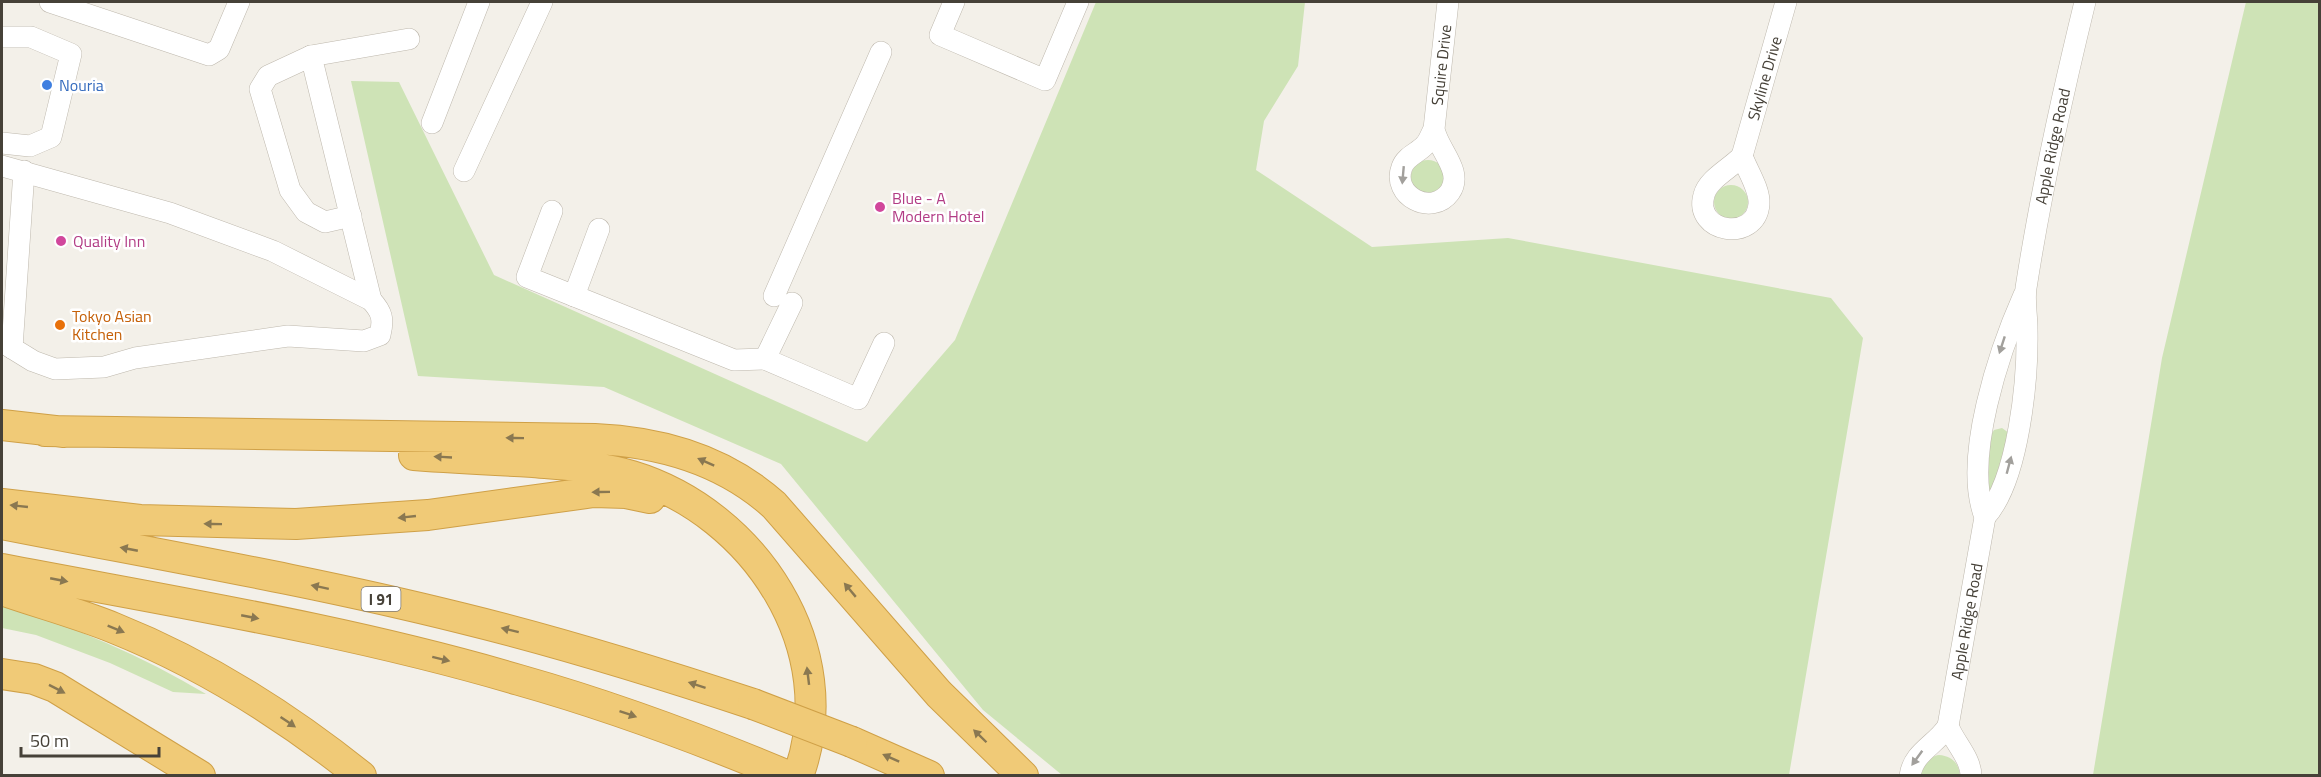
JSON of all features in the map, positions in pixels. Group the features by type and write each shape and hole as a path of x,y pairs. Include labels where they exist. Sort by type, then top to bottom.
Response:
{"highway":[{"path":"2,425 45,431 576,465 614,471 666,489 701,509 730,532 763,568 789,611 806,663 810,720 798,776"},
{"path":"45,431 605,440 651,444 685,453 744,481 774,505 939,694 1023,776"},
{"path":"2,504 140,520 307,524 428,515 576,494 610,492 662,501 696,515 728,535 763,568"},
{"name":"I 91","path":"2,524 326,588 459,617 599,655 753,704 852,742 929,776"},
{"path":"2,569 323,632 453,662 581,698 788,776"},
{"path":"2,590 84,616 174,655 261,704 361,776"},
{"path":"2,674 34,679 55,687 200,776"}],"street":[{"path":"50,2 209,55 219,49 239,2"},
{"path":"432,123 479,2"},
{"path":"464,171 542,2"},
{"path":"954,2 940,35 1045,80 1078,2"},
{"name":"Squire Drive","path":"1434,129 1448,2"},
{"name":"Skyline Drive","path":"1742,156 1786,2"},
{"name":"Apple Ridge Road","path":"1910,776 1916,758 1940,739 1947,726 1985,517 1999,495 2020,421 2026,358 2026,291 2051,150 2085,2"},
{"path":"2,37 31,37 71,54 51,137 30,146 2,143"},
{"path":"351,216 326,222 306,212 296,197 280,162 260,89 268,76 311,56 409,39"},
{"path":"765,359 783,300 881,52"},
{"path":"311,56 371,300"},
{"path":"2,166 24,171 108,198 170,213 273,250 371,300 382,312 383,323 380,335 363,341 288,336 135,358 104,367 55,369 33,362 7,345 24,171"},
{"path":"552,211 527,277 734,360 765,359 858,399 884,343"},
{"path":"574,296 599,229"},
{"name":"Apple Ridge Road","path":"1985,517 1982,509 1979,468 1985,414 2003,343 2026,291"},
{"path":"1985,414 2020,421"},
{"path":"1947,726 1953,740 1968,762 1971,776"}],"green space":[{"path":"1096,2 1305,2 1298,66 1264,121 1256,170 1372,247 1508,238 1831,298 1863,338 1789,775 1062,775 983,710 781,464 604,387 418,376 351,81 399,82 494,275 867,442 955,340"},
{"path":"2246,2 2319,2 2319,775 2093,775 2162,358"},
{"path":"1428,160 1440,165 1445,177 1440,189 1428,194 1416,189 1411,177 1416,165"},
{"path":"1731,185 1743,190 1748,202 1743,214 1731,219 1719,214 1714,202 1719,190"},
{"path":"2002,428 2009,433 1990,497 1987,481 1991,435 1994,430"},
{"path":"2,606 107,643 206,694 173,692 110,663 36,635 2,628"},
{"path":"1939,755 1954,761 1960,776 1920,776 1926,762"}],"place":[{"name":"Nouria","path":"47,85"},
{"name":"Blue - A Modern Hotel","path":"880,207"},
{"name":"Quality Inn","path":"61,241"},
{"name":"Tokyo Asian Kitchen","path":"60,325"}]}
